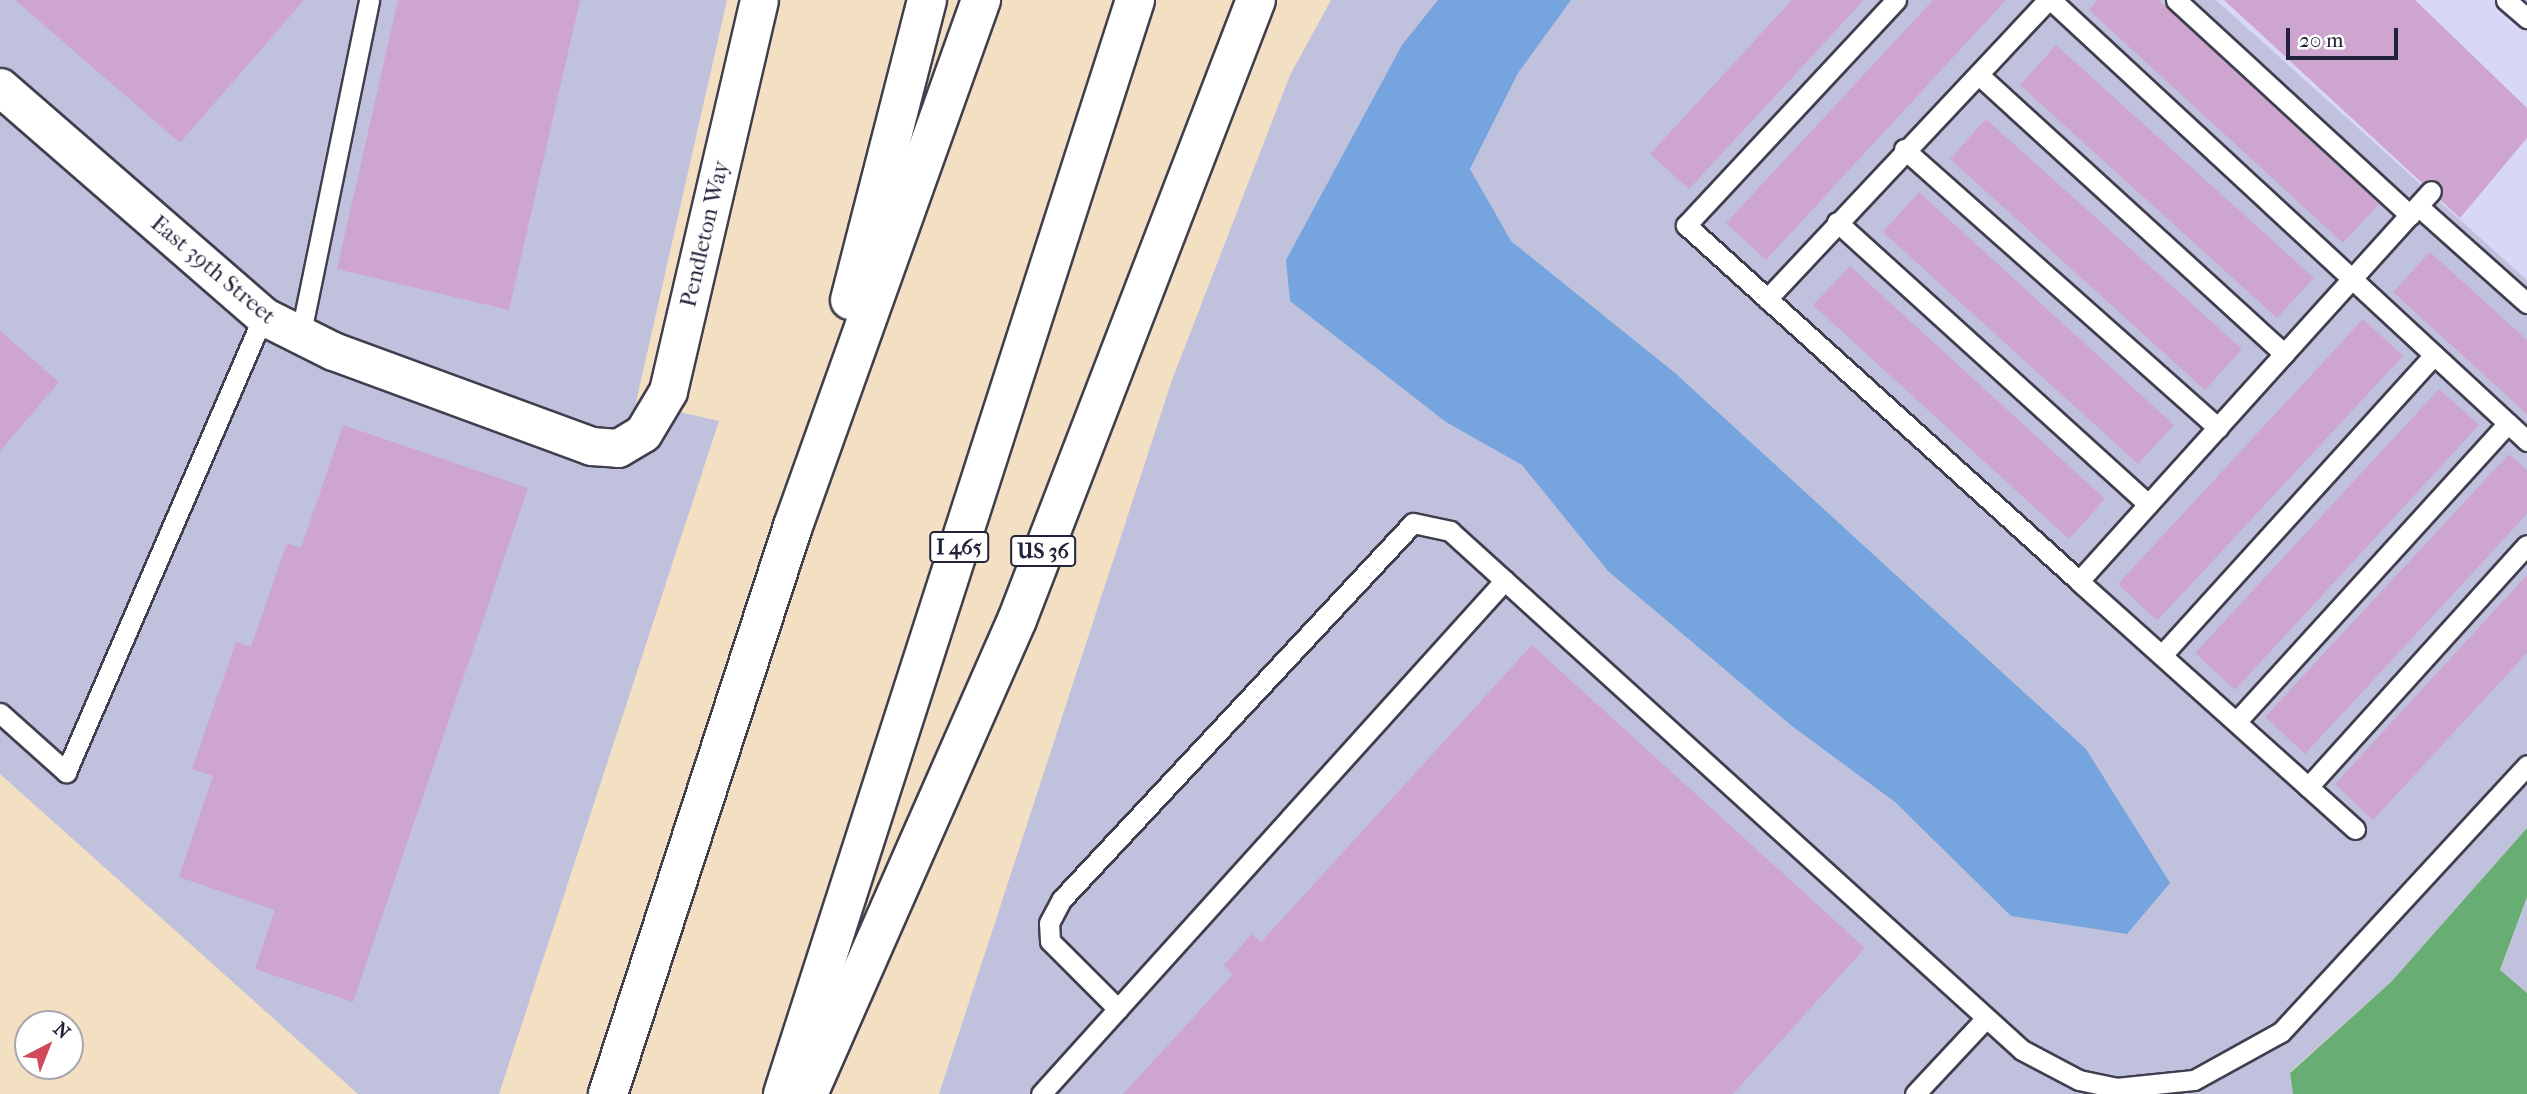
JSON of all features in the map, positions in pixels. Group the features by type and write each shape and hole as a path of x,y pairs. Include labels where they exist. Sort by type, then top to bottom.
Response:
{"highway":[{"path":"793,526 927,0"},
{"path":"608,1094 793,526 981,0"},
{"name":"I 465","path":"783,1094 1135,0"},
{"name":"US 36","path":"808,1094 1017,620 1256,0"}],"street":[{"name":"Pendleton Way","path":"618,448 643,433 668,391 759,0"},
{"name":"East 39th Street","path":"0,87 263,316 300,337 591,446 618,448"}],"lane":[{"path":"300,337 369,0"},
{"path":"1896,0 1686,225 2355,829"},
{"path":"1767,299 1905,149 1980,76 2050,0 2527,441"},
{"path":"2176,0 2420,204 2527,303"},
{"path":"2506,0 2527,18"},
{"path":"1980,76 2284,354"},
{"path":"1905,149 2218,428"},
{"path":"2079,581 2420,204"},
{"path":"1837,222 2148,504"},
{"path":"0,713 66,772 263,316"},
{"path":"2162,655 2434,355"},
{"path":"2236,722 2508,423"},
{"path":"1118,1009 1050,941 1049,923 1062,899 1401,530 1413,523 1450,531 1986,1018 2047,1065 2116,1088 2194,1080 2244,1057 2335,980 2527,765"},
{"path":"2308,787 2527,545"},
{"path":"1041,1094 1505,580"},
{"path":"1915,1094 1986,1018"}],"shaded area":[{"path":"0,0 727,0 636,402 719,421 499,1094 358,1094 0,774"},
{"path":"1331,0 2216,0 2527,280 2527,828 2391,982 2290,1072 2293,1094 939,1094 1172,380 1290,75"},
{"path":"2216,0 2527,0 2527,280"},
{"path":"2527,897 2527,993 2500,971"}],"green space":[{"path":"2527,828 2527,897 2500,970 2527,993 2527,1094 2293,1094 2290,1073 2391,982"}],"water":[{"path":"1438,0 1571,0 1518,73 1470,169 1511,241 1675,373 2086,749 2170,883 2127,934 2011,916 1895,802 1792,726 1608,571 1522,465 1446,422 1290,301 1286,260 1402,45"}],"building":[{"path":"15,0 304,0 180,143"},
{"path":"398,0 580,0 509,310 337,269"},
{"path":"1792,0 1864,0 1689,189 1650,154"},
{"path":"1933,0 2006,0 1766,260 1726,223"},
{"path":"2098,0 2158,0 2379,204 2343,243 2089,10"},
{"path":"2224,0 2415,0 2527,108 2527,138 2460,218"},
{"path":"2056,45 2314,278 2277,318 2020,85"},
{"path":"1986,119 2242,349 2205,390 1950,159"},
{"path":"1919,192 2174,425 2138,464 1883,232"},
{"path":"2430,252 2527,340 2527,414 2393,292"},
{"path":"1850,266 2105,499 2069,539 1813,305"},
{"path":"2363,319 2403,356 2157,621 2118,584"},
{"path":"0,331 59,382 0,451"},
{"path":"2439,389 2479,425 2235,690 2195,653"},
{"path":"343,425 528,488 353,1002 255,969 275,910 179,877 213,776 192,769 236,642 251,647 287,543 301,548"},
{"path":"2509,454 2527,470 2527,514 2305,754 2265,717"},
{"path":"2527,575 2527,653 2373,820 2335,784"},
{"path":"1532,645 1865,948 1733,1094 1123,1094 1233,974 1224,965 1252,934 1261,942"}]}
